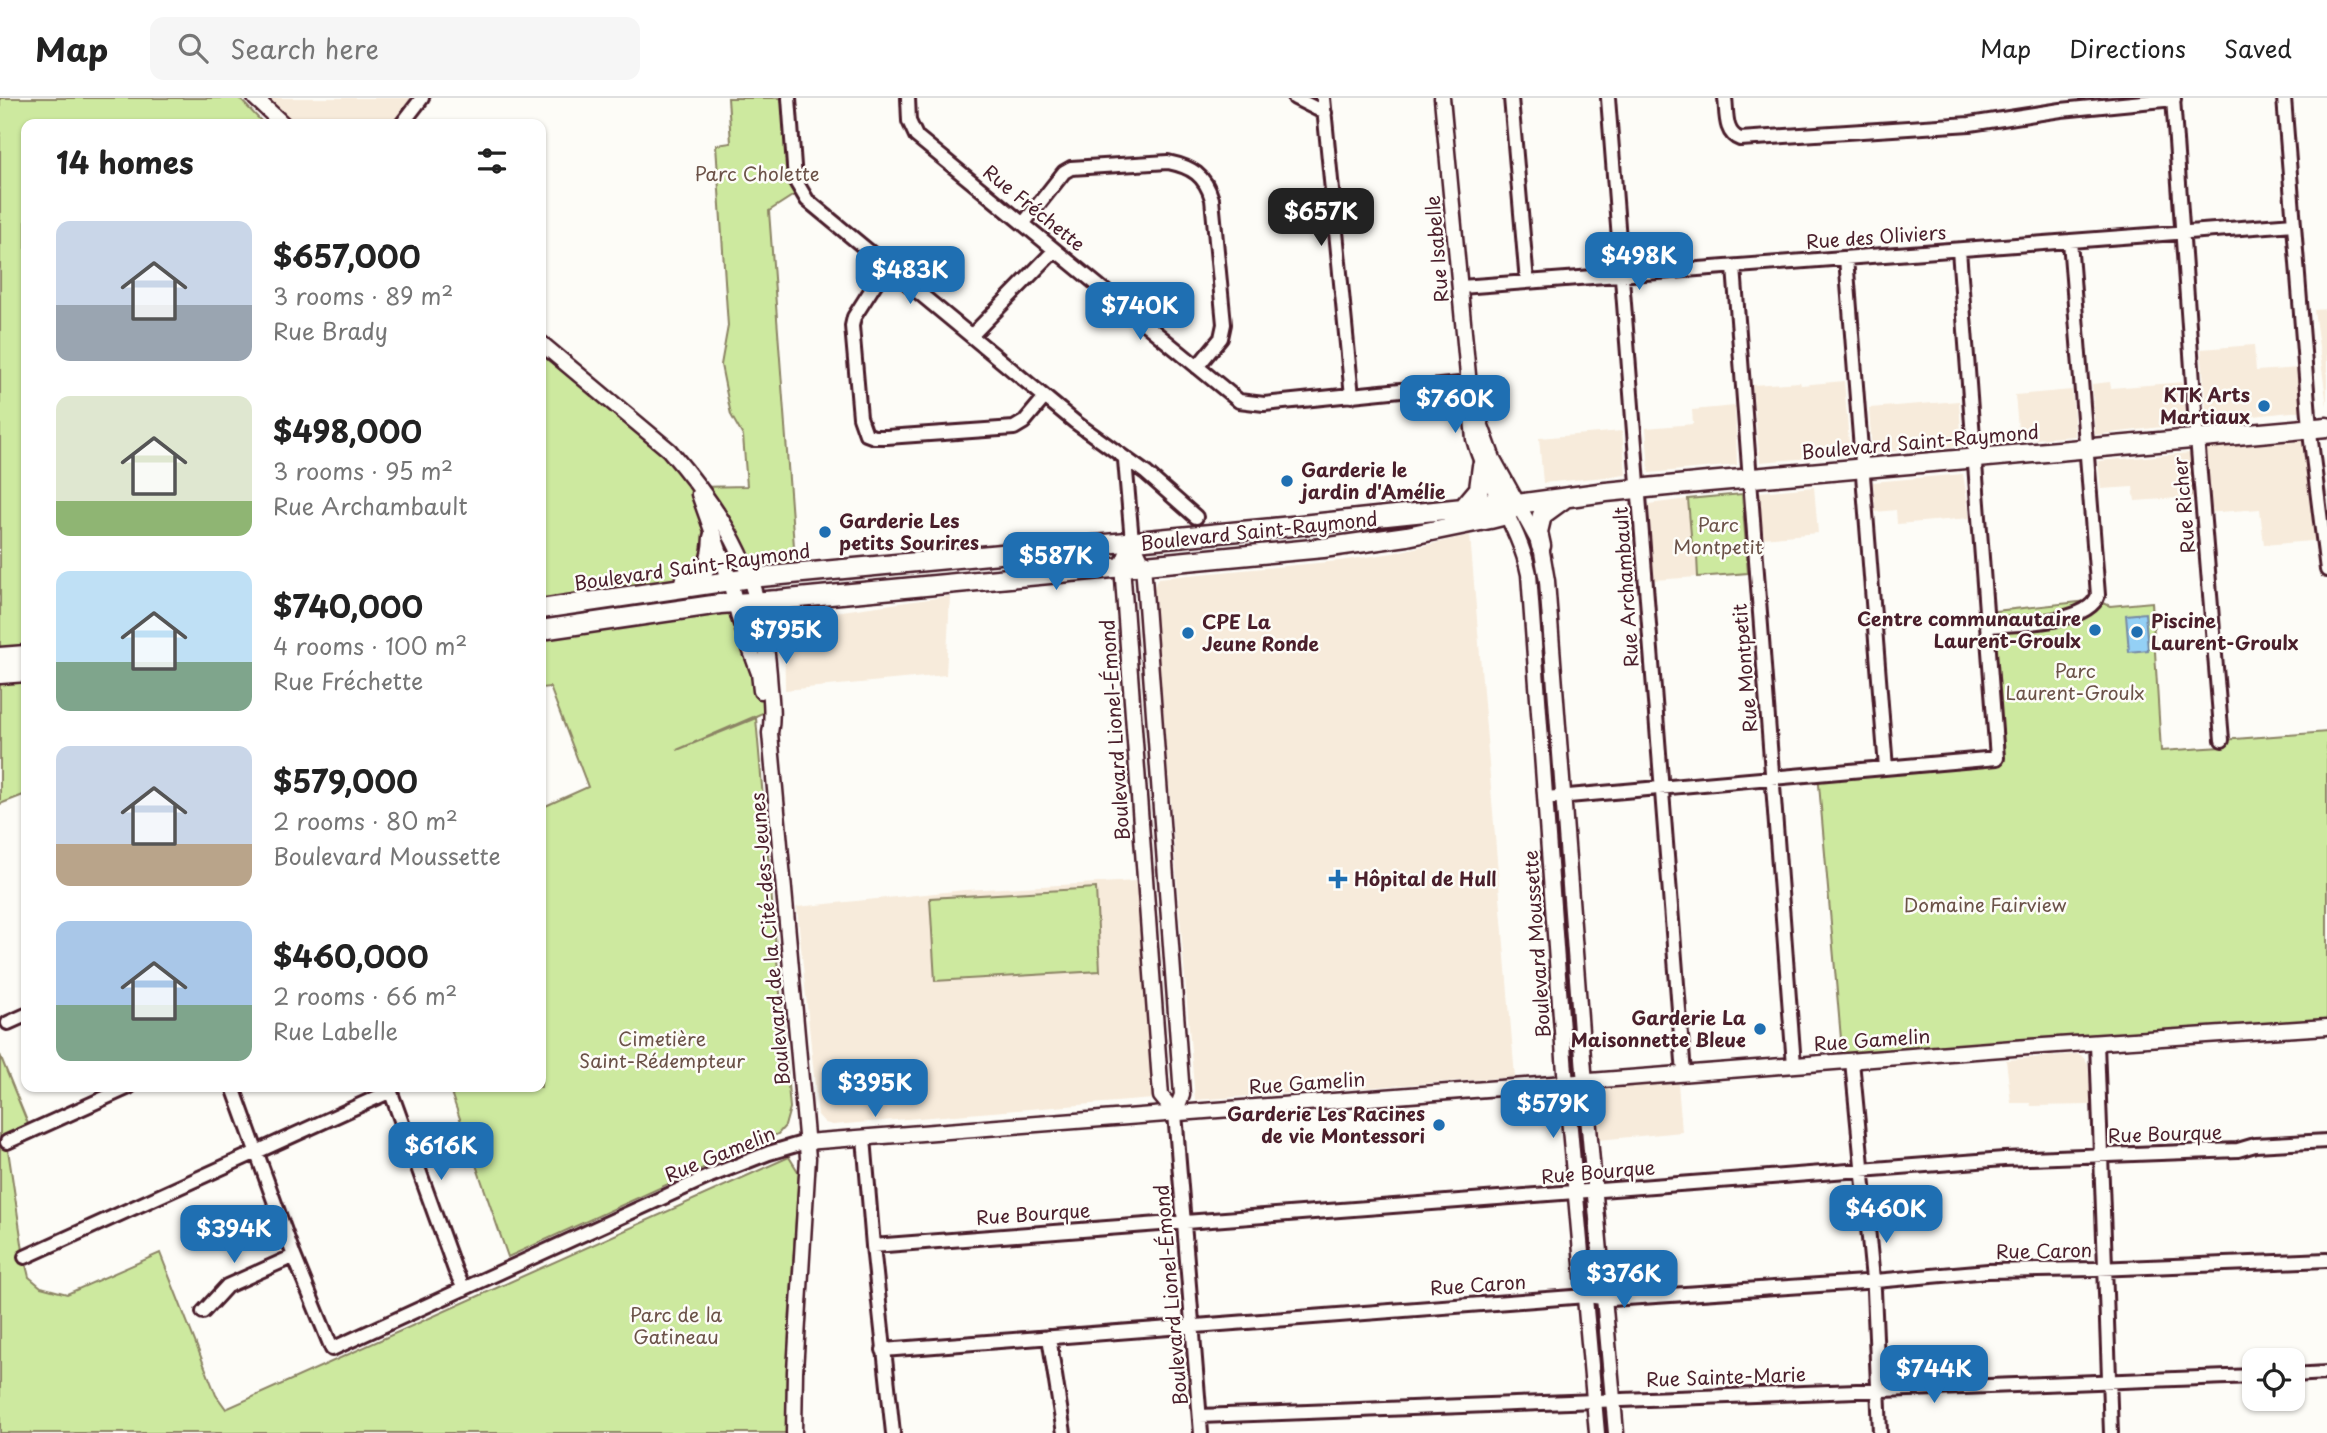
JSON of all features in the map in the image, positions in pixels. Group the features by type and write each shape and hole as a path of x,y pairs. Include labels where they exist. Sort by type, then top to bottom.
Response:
{"main road":[{"name":"Boulevard Saint-Raymond","path":"546,608 750,578 1463,508 1508,506 1567,497 1749,478 2319,427"},
{"path":"1463,508 1479,489 1482,466"},
{"path":"1541,546 1538,531 1542,515 1567,497"},
{"name":"Boulevard Saint-Raymond","path":"546,630 736,602 1353,544 1407,536 1508,506"},
{"path":"664,590 704,572 711,560 713,537"},
{"path":"0,657 21,655"},
{"path":"0,674 21,672"}],"street":[{"path":"255,98 278,119"},
{"path":"406,119 422,98"},
{"path":"789,98 795,175 800,191 816,209 1045,397 1125,460 1146,473 1196,517"},
{"path":"1295,98 1325,113"},
{"path":"1323,98 1352,396"},
{"name":"Rue Isabelle","path":"1442,98 1474,439 1482,466 1508,506"},
{"path":"1511,98 1527,282"},
{"name":"Rue Archambault","path":"1608,98 1684,1074"},
{"path":"1726,98 1730,131 1734,137 1740,139 1970,124 2061,104 2174,99"},
{"path":"2284,98 2294,224 2319,427 2327,570"},
{"name":"Rue Fréchette","path":"911,99 909,121 916,136 1229,395 1247,404 1264,404 1470,390"},
{"name":"Rue Richer","path":"2174,99 2222,740"},
{"path":"1023,224 1064,172 1071,168 1168,162 1181,165 1202,176 1212,199 1224,324 1220,338 1197,367"},
{"name":"Rue des Oliviers","path":"1461,287 2294,224"},
{"path":"1987,626 2067,617 2087,609 2097,600 2070,241"},
{"path":"972,335 1055,250"},
{"path":"1546,798 1997,758 1959,250"},
{"path":"1846,258 1886,768"},
{"path":"887,265 854,317 852,326 860,417 866,434 887,437 1014,428 1024,422 1045,397"},
{"name":"Rue Montpetit","path":"1734,267 1794,1065"},
{"name":"Boulevard de la Cité-des-Jeunes","path":"546,347 669,450 725,522 750,578 766,636 773,721 770,733"},
{"name":"Rue Isabelle","path":"1470,390 1508,506"},
{"path":"1125,460 1132,541"},
{"name":"Boulevard de la Cité-des-Jeunes","path":"697,487 730,581 738,618 759,673 765,721 770,733 808,1158 794,1371 794,1433"},
{"name":"Boulevard Moussette","path":"1508,506 1541,546 1547,581 1585,1081 1616,1433"},
{"name":"Boulevard Moussette","path":"1508,506 1530,574 1566,1082 1597,1433"},
{"name":"Boulevard Lionel-Émond","path":"1132,541 1143,564 1182,1095 1175,1113 1201,1433"},
{"name":"Boulevard Lionel-Émond","path":"1132,541 1122,565 1161,1096 1175,1113"},
{"path":"9,1023 21,1017"},
{"name":"Rue Gamelin","path":"294,1256 332,1349 710,1176 806,1142 1566,1082 2327,1027"},
{"path":"2097,1043 2111,1433"},
{"path":"1853,1061 1872,1282 1880,1433"},
{"path":"7,1142 118,1092"},
{"path":"203,1312 227,1286 294,1256 235,1092"},
{"path":"24,1257 383,1092"},
{"path":"391,1092 464,1289"},
{"path":"864,1138 893,1433"},
{"name":"Rue Bourque","path":"873,1246 2004,1158 2238,1150 2255,1145 2327,1142"},
{"name":"Rue Caron","path":"883,1350 1586,1296 1605,1300 1872,1282 1989,1271 2327,1260"},
{"path":"1049,1337 1064,1433"},
{"path":"2305,1374 2327,1373"},
{"name":"Rue Sainte-Marie","path":"1200,1416 2242,1376"}],"shaded area":[{"path":"255,98 422,98 406,119 278,119"},
{"path":"2327,309 2327,406 2314,310"},
{"path":"2254,345 2256,371 2299,368 2301,411 2207,421 2201,349"},
{"path":"1844,381 1850,455 1760,462 1752,385 1800,382 1801,385"},
{"path":"2110,382 2111,388 2184,382 2186,424 2095,435 2092,384"},
{"path":"2072,390 2075,436 2019,440 2015,395"},
{"path":"1959,401 1962,446 1872,453 1869,408"},
{"path":"1735,406 1737,465 1649,473 1646,428 1693,424 1692,410"},
{"path":"2310,428 2323,540 2264,545 2260,509 2205,513 2198,438"},
{"path":"1622,431 1626,475 1543,483 1539,438"},
{"path":"2190,453 2194,497 2135,501 2133,487 2101,489 2098,461"},
{"path":"1963,474 1970,518 1897,524 1896,510 1875,512 1873,482"},
{"path":"1814,487 1818,533 1762,538 1759,492"},
{"path":"1688,499 1692,547 1697,556 1698,577 1653,580 1649,504"},
{"name":"Hôpital de Hull","path":"1470,535 1515,1077 1195,1100 1153,588 1158,578 1339,561 1393,553"},
{"path":"950,596 946,675 785,690 784,619"},
{"path":"1137,881 1153,1099 833,1125 825,1123 818,1115 797,907 965,890"},
{"path":"2081,1055 2088,1063 2091,1105 2031,1106 2030,1103 2011,1103 2006,1060"},
{"path":"1678,1083 1682,1132 1598,1140 1594,1095 1599,1089"}],"green space":[{"path":"0,98 239,98 259,119 21,119 21,796 0,804"},
{"path":"728,98 789,98 800,191 769,211 796,573 750,578 698,489 740,581 764,668 772,709 677,750 756,718 790,1108 785,1126 778,1134 508,1257 451,1092 546,1092 546,806 588,787 550,687 546,687 546,345 613,396 697,487 747,486 743,436 731,415 721,365 728,326 716,145 731,143"},
{"name":"Parc Montpetit","path":"1742,494 1748,573 1698,577 1697,556 1692,547 1688,499"},
{"name":"Domaine Fairview","path":"2097,600 2110,606 2152,602 2161,751 2221,747 2222,740 2327,732 2327,1027 1843,1062 1818,773 1997,758 1986,612"},
{"path":"1096,888 1100,971 935,981 930,898"},
{"name":"Parc de la Gatineau","path":"0,1055 31,1131 7,1143 29,1277 41,1287 67,1294 160,1253 216,1395 226,1409 789,1157 799,1173 789,1323 787,1433 0,1433"}],"water":[{"name":"Piscine Laurent-Groulx","path":"2145,613 2148,650 2129,652 2126,615"}],"place":[{"name":"KTK Arts Martiaux","path":"2264,406"},
{"name":"Garderie le jardin d'Amélie","path":"1287,481"},
{"name":"Garderie Les petits Sourires","path":"825,532"},
{"name":"Centre communautaire Laurent-Groulx","path":"2095,630"},
{"name":"Piscine Laurent-Groulx","path":"2137,632"},
{"name":"CPE La Jeune Ronde","path":"1188,633"},
{"name":"Hôpital de Hull","path":"1338,879"},
{"name":"Garderie La Maisonnette Bleue","path":"1760,1029"},
{"name":"Garderie Les Racines de vie Montessori","path":"1439,1125"}],"park label":[{"name":"Parc Cholette","path":"757,174"},
{"name":"Parc Laurent-Groulx","path":"2075,682"},
{"name":"Cimetière Saint-Rédempteur","path":"662,1050"}]}
